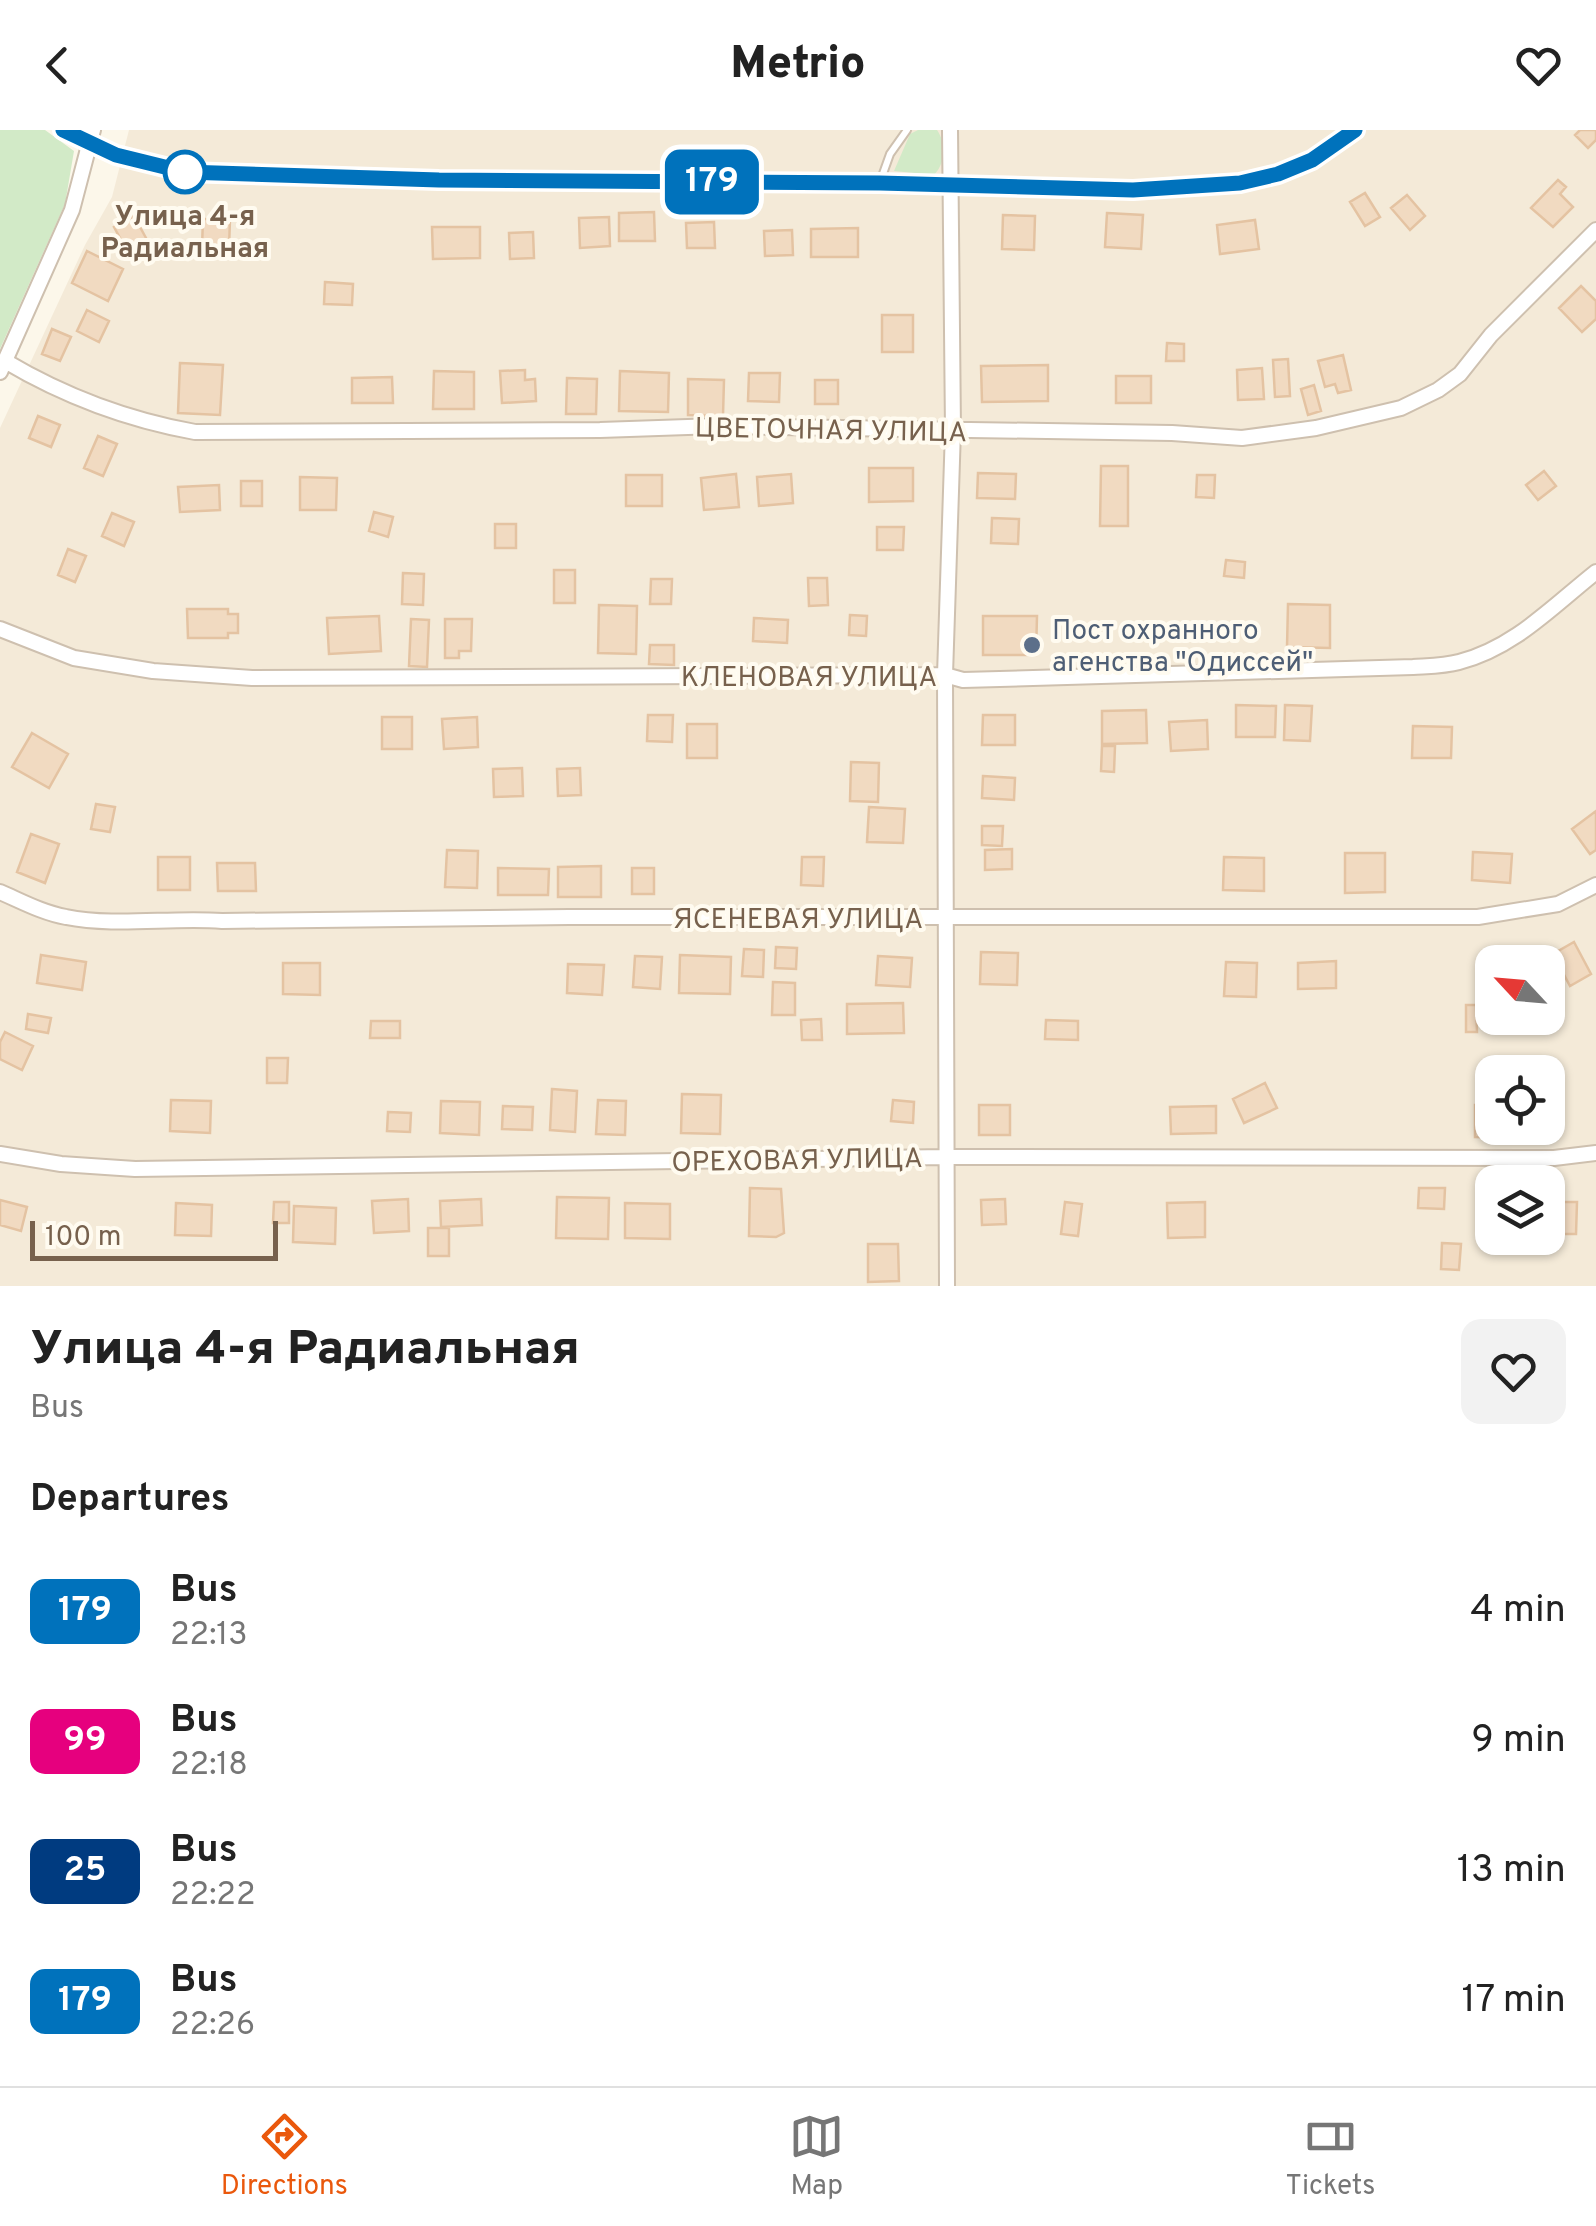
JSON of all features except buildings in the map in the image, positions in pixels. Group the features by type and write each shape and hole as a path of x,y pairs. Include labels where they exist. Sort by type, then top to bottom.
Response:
{"street":[{"path":"63,130 92,137 148,165 185,172 439,180 880,183 1133,190 1240,183 1278,174 1312,160 1355,130"},
{"path":"947,1286 945,676 954,430 950,130"},
{"path":"2,367 72,210 92,137"},
{"name":"ЦВЕТОЧНАЯ УЛИЦА","path":"2,367 100,406 158,425 195,432 717,426 1172,433 1242,438 1371,418 1438,390 1460,374 1492,334 1596,230"},
{"name":"КЛЕНОВАЯ УЛИЦА","path":"0,630 74,658 153,671 252,678 945,676 962,680 1412,667 1457,663 1493,650 1596,572"},
{"name":"ЯСЕНЕВАЯ УЛИЦА","path":"0,892 66,918 126,920 1478,917 1558,904 1596,884"},
{"name":"ОРЕХОВАЯ УЛИЦА","path":"0,1154 60,1164 135,1168 945,1157 1554,1158 1596,1153"}],"lane":[{"path":"880,183 890,154 906,130"}],"shaded area":[{"path":"129,130 1596,130 1596,1286 0,1286 0,428 85,245 112,197"}],"green space":[{"path":"0,130 45,130 74,151 65,204 0,349"},
{"path":"937,130 942,141 943,159 934,175 894,171 910,134"}],"bus line":[{"name":"179","path":"63,130 116,155 185,172 439,180 880,183 1133,190 1240,183 1278,174 1312,160 1355,130"}],"place":[{"name":"Улица 4-я Радиальная","path":"185,172"},
{"name":"Пост охранного агенства \"Одисcей\"","path":"1032,645"}]}
